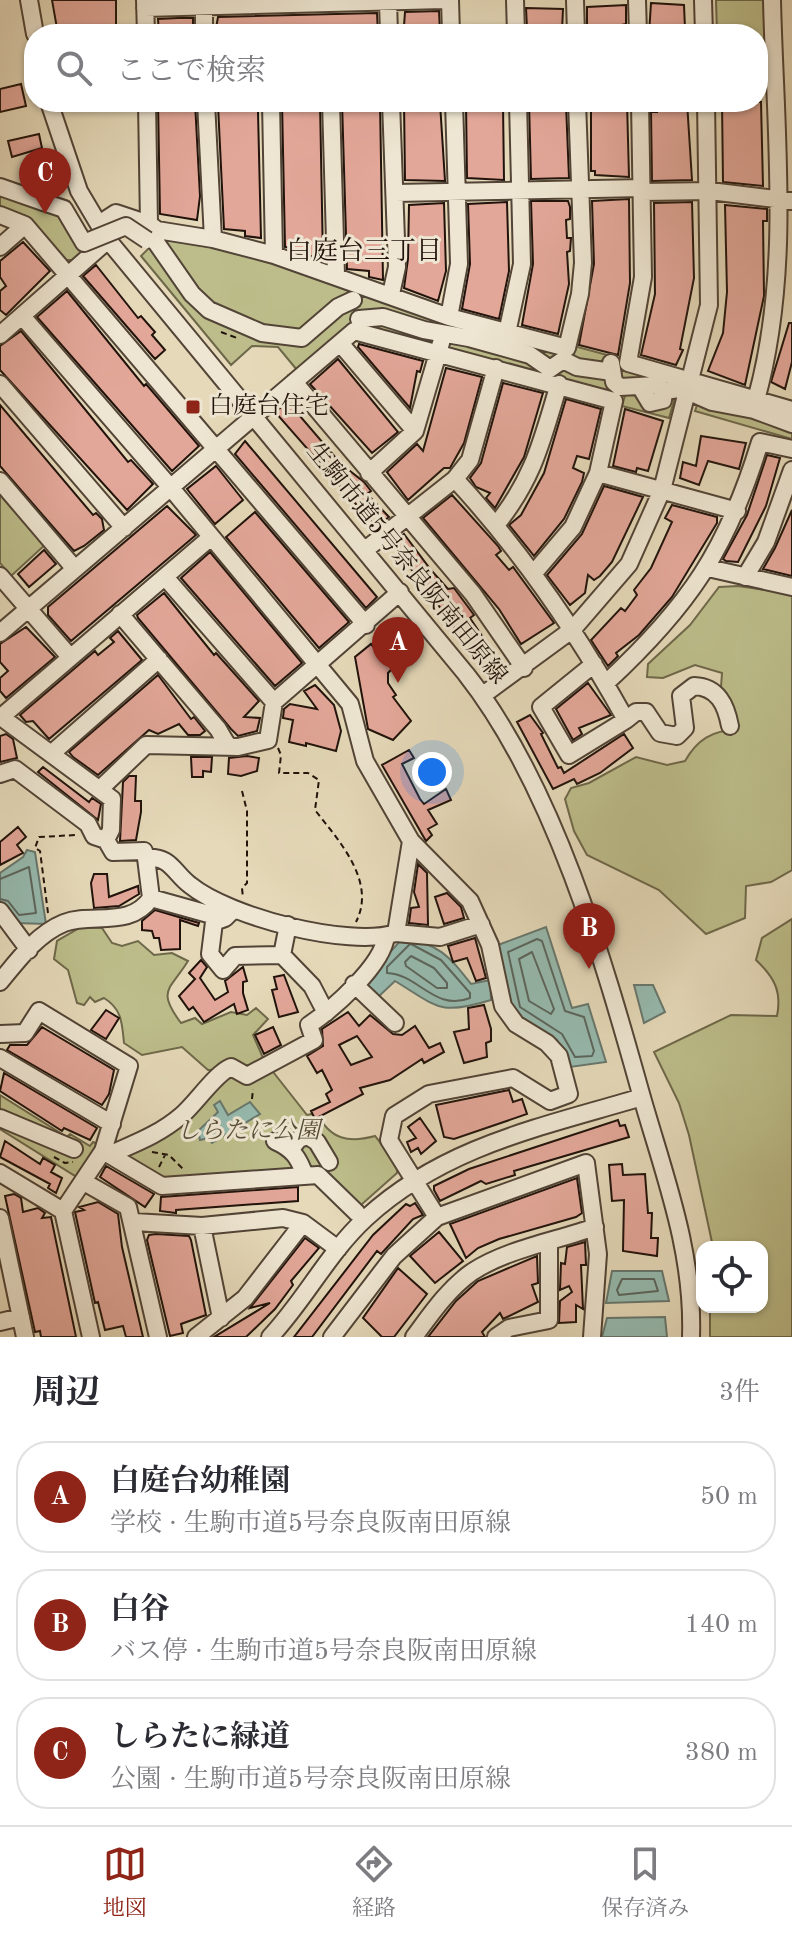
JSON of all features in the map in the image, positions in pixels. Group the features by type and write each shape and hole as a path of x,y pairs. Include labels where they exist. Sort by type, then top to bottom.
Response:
{"street":[{"path":"29,0 33,24"},
{"path":"146,24 145,4 204,6 443,0"},
{"path":"450,0 451,24"},
{"path":"515,0 516,24"},
{"path":"575,0 576,24"},
{"path":"637,0 638,24"},
{"path":"703,0 704,24"},
{"path":"756,400 769,354 776,309 784,201 772,0"},
{"path":"388,1 389,24"},
{"path":"204,6 204,24"},
{"name":"生駒市道5号奈良阪南田原線","path":"52,112 79,191 108,240 483,695 548,817 625,1032 683,1238 692,1305 691,1337"},
{"path":"147,112 152,233"},
{"path":"207,112 213,239"},
{"path":"271,112 274,255"},
{"path":"331,112 336,275"},
{"path":"391,112 397,267 391,294"},
{"path":"369,473 415,431 446,322 459,264 454,112"},
{"path":"507,333 522,264 518,112"},
{"path":"0,633 360,325 383,317 446,322 567,348 580,294 577,112"},
{"path":"640,112 643,277 628,363 712,402 754,410 792,424"},
{"path":"483,695 524,668 573,629 629,564 662,490 683,389 709,305 710,191 706,112"},
{"path":"0,187 64,209 84,243 126,226 152,233 213,239 274,255 391,294 446,322 530,355 550,369 563,360 577,367 612,368 616,385 641,388 656,385 756,400 792,410"},
{"path":"395,193 580,189 710,191 784,201"},
{"path":"99,224 116,213 152,233 192,294 209,310 262,333 302,338 338,307 353,300"},
{"path":"0,215 25,225 366,625"},
{"path":"0,247 25,225"},
{"path":"0,335 108,240"},
{"path":"353,281 353,300 360,325"},
{"path":"22,316 319,663 350,704 365,761 411,841 470,901 490,945 503,1006 516,1024 547,1043 559,1056 576,1117"},
{"path":"360,325 438,353 614,401 598,473 573,527 533,574"},
{"path":"340,343 415,431"},
{"path":"365,550 455,479 470,460 496,368"},
{"path":"294,382 473,594 524,668"},
{"path":"0,384 124,528"},
{"path":"496,525 519,497 533,472 559,384"},
{"path":"606,683 657,636 708,568 737,511 760,442 792,449"},
{"path":"745,577 772,527 792,470"},
{"path":"598,473 737,511"},
{"path":"455,479 496,525 573,629 626,720"},
{"path":"0,481 75,569"},
{"path":"106,840 111,830 112,799 1,718 210,538"},
{"path":"708,568 792,587"},
{"path":"0,576 70,657"},
{"path":"165,577 274,702"},
{"path":"100,789 146,745 228,746 268,740 274,702 366,625 400,592"},
{"path":"120,614 218,729 228,746"},
{"path":"51,754 159,659"},
{"path":"594,664 541,707 565,754 580,749 636,712 646,712 668,737 684,733 681,696 694,686 704,686 718,696 730,726"},
{"path":"0,774 15,769 90,825 94,836 106,840 113,852 144,851 151,898 147,904 111,921 66,922 39,936 1,980"},
{"path":"100,1157 157,1134 203,1096 223,1070 231,1067 247,1076 314,1040 309,1025 344,999 385,947 391,934 411,841"},
{"path":"146,858 159,857 170,862 190,886 238,911 288,925 349,936 391,934 440,937 481,924"},
{"path":"151,898 212,915 210,954 223,970 235,956 282,955 312,986 326,1013"},
{"path":"0,911 29,950"},
{"path":"214,922 238,911"},
{"path":"282,955 288,925"},
{"path":"354,984 395,1023"},
{"path":"0,1034 25,1033 39,1011 129,1066 100,1157 63,1211"},
{"path":"0,1058 112,1124"},
{"path":"437,1217 389,1140 394,1116 429,1094 513,1078 550,1101 569,1094"},
{"path":"270,1337 364,1220 413,1179 456,1156 642,1097"},
{"path":"0,1118 74,1149"},
{"path":"290,1150 299,1139 308,1136 317,1142 329,1162"},
{"path":"275,1141 300,1160 305,1176"},
{"path":"100,1157 162,1186 318,1175 357,1213"},
{"path":"332,1337 394,1256 437,1217 586,1163 595,1227 596,1306 592,1337"},
{"path":"0,1173 63,1211 91,1337"},
{"path":"84,1182 128,1207 134,1222 158,1337"},
{"path":"0,1218 25,1337"},
{"path":"134,1222 202,1226 283,1218 303,1223 338,1249"},
{"path":"196,1337 245,1298 303,1223"},
{"path":"202,1226 221,1318"},
{"path":"414,1337 442,1298 471,1273 495,1259 595,1227"},
{"path":"496,1337 509,1328 549,1320 549,1243"},
{"path":"0,1322 21,1317"}],"path":[{"path":"268,740 275,744 281,755 279,773 308,773 319,780 315,810 361,880 360,914 349,936"},
{"path":"238,911 242,888 247,883 247,825 242,791"},
{"path":"50,932 40,851 35,848 39,837 68,838 90,825"},
{"path":"147,1154 166,1154 192,1176 196,1184"},
{"path":"158,1168 166,1154"}],"green space":[{"path":"716,0 768,0 770,84 768,24 717,24"},
{"path":"0,178 69,201 90,248 75,260 65,260 0,209"},
{"path":"160,237 237,249 572,356 574,346 622,359 620,369 674,383 676,394 669,418 622,406 625,396 353,325 297,370 278,347 252,346 231,365 141,256"},
{"path":"699,399 792,413 792,439 695,411"},
{"path":"0,487 47,543 11,576 0,563"},
{"path":"738,586 792,594 792,870 771,882 746,886 745,918 706,934 659,890 587,855 574,831 565,799 571,788 589,783 636,757 667,765 685,761 706,738 737,730 721,687 722,673 695,665 663,678 647,677 648,664 690,625 719,587"},
{"path":"792,919 792,1337 710,1337 710,1313 768,1313 768,1241 712,1241 689,1135 679,1103 654,1052 731,1015 777,1016 775,985 756,960 762,938"},
{"path":"81,927 102,928 112,943 122,946 138,941 154,955 172,953 188,961 168,990 167,997 181,1023 195,1018 202,1024 231,1012 247,1015 256,1008 268,1019 253,1035 264,1060 256,1068 208,1070 182,1047 142,1055 124,1043 122,1023 114,1007 104,998 95,1002 90,997 84,1005 77,1003 68,970 54,959 57,941"},
{"name":"しらたに公園","path":"270,1068 307,1115 317,1113 328,1129 341,1137 357,1139 375,1136 398,1165 397,1173 352,1213 317,1180 160,1190 117,1155 225,1073"},
{"path":"0,1095 67,1137 70,1134 90,1146 93,1142 100,1145 80,1179 0,1129"}],"water":[{"path":"27,850 35,852 46,924 14,923 0,903 0,873 23,857"},
{"path":"546,927 572,1008 588,1004 606,1062 570,1067 557,1040 513,1012 498,945"},
{"path":"402,939 442,952 471,984 490,980 491,1000 449,1008 431,1003 395,981 376,999 359,986"},
{"path":"634,985 653,985 665,1012 644,1023"},
{"path":"220,1101 228,1115 250,1102 260,1114 212,1143 209,1138 200,1140 198,1131 218,1112 214,1105"},
{"path":"612,1271 662,1271 669,1301 606,1303"},
{"path":"665,1317 667,1337 602,1337 607,1318"}],"building":[{"path":"52,0 116,0 116,24 56,24"},
{"path":"651,3 684,5 685,24 650,24"},
{"path":"626,5 626,24 587,24 587,7"},
{"path":"526,8 563,9 562,24 527,24"},
{"path":"439,11 440,24 404,24 405,12"},
{"path":"377,13 378,24 217,24 218,17"},
{"path":"193,18 193,24 158,24 158,19"},
{"path":"21,84 24,106 0,112 0,89"},
{"path":"158,112 196,112 200,196 197,220 160,214"},
{"path":"218,112 258,112 261,238 245,236 245,231 224,229"},
{"path":"282,112 320,112 323,260 305,254 305,250 285,247"},
{"path":"342,112 380,112 383,280 369,277 369,271 347,269"},
{"path":"404,112 441,112 445,181 405,180"},
{"path":"466,112 503,112 504,180 467,178"},
{"path":"529,112 566,112 569,178 531,179"},
{"path":"591,112 627,112 629,177 595,175 595,171 591,171"},
{"path":"651,112 688,112 692,180 652,181"},
{"path":"722,112 761,112 763,186 723,182"},
{"path":"39,134 42,148 12,157 8,141"},
{"path":"629,199 630,283 618,355 579,345 594,264 592,201"},
{"path":"531,201 568,201 570,207 570,219 566,220 567,238 571,238 570,251 567,252 569,284 558,334 522,325 533,264"},
{"path":"507,202 509,271 499,319 462,309 470,264 468,204"},
{"path":"692,202 694,278 680,349 683,350 676,365 641,355 655,294 654,203"},
{"path":"444,203 446,271 438,301 404,288 409,205"},
{"path":"725,205 767,209 767,221 763,221 764,296 745,385 708,371 723,333 727,292"},
{"path":"23,242 50,271 6,315 0,310 0,291 6,286 0,277 0,261"},
{"path":"96,265 138,318 141,316 155,332 152,335 165,350 155,359 83,276"},
{"path":"67,291 144,386 146,384 199,446 172,471 37,317"},
{"path":"789,323 792,323 792,362 785,389 771,382"},
{"path":"21,331 128,462 131,460 153,484 127,510 0,370 0,346"},
{"path":"359,344 423,361 420,372 417,371 410,408 358,347"},
{"path":"338,359 398,432 372,453 310,384"},
{"path":"446,368 482,377 464,443 450,468 444,468 408,500 387,472 417,444 423,451"},
{"path":"503,383 543,393 524,457 495,508 486,498 490,493 476,487 470,478 481,463"},
{"path":"566,399 601,409 589,459 577,456 573,468 584,473 582,482 564,519 534,556 509,525 521,515 544,473"},
{"path":"291,400 299,415 341,464 364,482 371,491 367,494 389,517 376,527 275,412"},
{"path":"0,405 93,515 96,513 102,519 104,530 84,546 74,551 0,466"},
{"path":"625,409 663,421 648,471 637,468 636,472 613,466"},
{"path":"701,436 746,443 739,469 708,461 699,485 680,478 683,462 696,466"},
{"path":"245,441 377,597 366,608 235,454"},
{"path":"767,455 780,458 766,506 738,562 726,561 723,559 747,515"},
{"path":"216,466 243,500 215,524 187,489"},
{"path":"604,486 643,497 612,562 594,580 588,575 585,593 570,605 547,575 582,534"},
{"path":"452,495 498,546 501,551 496,555 509,570 513,567 554,623 521,644 499,609 423,518"},
{"path":"672,505 717,517 717,523 672,597 639,635 616,653 618,656 608,666 591,640 621,608 625,611 637,595 634,590 651,568 672,522 665,518"},
{"path":"167,506 196,535 71,641 48,615 48,607"},
{"path":"792,510 792,576 763,569"},
{"path":"255,512 349,622 319,648 226,537"},
{"path":"404,534 431,570 448,589 454,588 474,615 470,618 503,667 495,673 488,675 422,582 390,544"},
{"path":"44,550 56,564 29,587 18,574"},
{"path":"210,552 302,663 275,686 181,578"},
{"path":"164,593 214,655 216,653 259,701 244,717 260,718 257,731 238,736 138,618 137,615"},
{"path":"403,625 412,634 408,638 415,646 388,673 388,683 396,695 393,697 411,721 393,740 368,729 355,657 371,644 387,662 399,651 386,636"},
{"path":"26,627 55,657 6,698 0,691 0,678 8,671 0,662 0,644"},
{"path":"118,631 142,660 49,739 33,721 26,722 20,715 95,651 98,655 114,642 110,638"},
{"path":"158,675 191,719 194,717 205,731 200,735 188,735 179,724 158,734 149,730 98,775 73,757 69,752"},
{"path":"588,683 611,715 579,728 582,734 573,740 556,709"},
{"path":"315,685 334,705 341,731 336,751 289,742 293,720 283,718 284,709 290,704 317,709 304,691"},
{"path":"530,715 543,733 558,768 561,767 564,773 624,734 633,748 600,773 577,784 574,779 553,789 517,722"},
{"path":"6,734 13,739 17,758 0,762 0,736"},
{"path":"409,750 414,758 402,764 424,804 446,789 451,800 428,810 437,824 428,829 432,835 426,841 382,765"},
{"path":"191,757 212,757 211,772 203,771 203,777 192,777"},
{"path":"229,758 259,758 257,771 241,776 228,774"},
{"path":"43,767 89,802 92,798 101,804 98,820 38,772"},
{"path":"129,776 136,776 135,801 141,801 141,812 136,840 120,841 123,782"},
{"path":"18,827 26,837 17,845 23,853 0,865 0,842"},
{"path":"418,864 427,873 428,925 409,923 411,908 419,907 414,892"},
{"path":"94,874 107,874 109,897 138,886 139,894 119,906 94,908 91,883"},
{"path":"447,893 461,907 464,918 444,924 435,897"},
{"path":"155,910 199,923 198,926 180,920 180,949 161,950 159,938 154,938 152,931 142,930 142,921"},
{"path":"475,938 486,978 476,981 467,958 453,962 448,946"},
{"path":"201,960 207,967 200,978 215,1000 228,992 225,981 243,967 247,981 243,982 243,993 248,1010 237,1014 234,1004 204,1022 193,1007 189,1010 179,996 195,979 189,973"},
{"path":"284,975 298,1012 279,1017 272,990 277,989 274,977"},
{"path":"484,1005 491,1029 491,1041 486,1043 487,1057 464,1063 454,1032 469,1029 468,1008"},
{"path":"106,1010 119,1018 106,1039 91,1030"},
{"path":"348,1012 359,1026 370,1015 393,1034 402,1035 415,1026 429,1048 440,1043 444,1052 424,1063 422,1059 390,1080 360,1088 363,1094 315,1119 311,1111 330,1102 326,1094 332,1090 322,1070 317,1073 307,1056 323,1046 322,1029","holes":["357,1036 372,1057 351,1065 339,1045"]},
{"path":"42,1027 114,1070 109,1094 102,1105 7,1050 10,1045 27,1045"},
{"path":"273,1027 281,1045 264,1054 255,1035"},
{"path":"4,1073 97,1128 90,1140 64,1128 62,1131 0,1091"},
{"path":"509,1090 513,1102 522,1099 527,1114 454,1139 444,1137 436,1105"},
{"path":"420,1118 436,1141 421,1154 418,1148 411,1152 407,1142 416,1138 408,1127"},
{"path":"618,1120 620,1126 625,1125 629,1137 514,1171 515,1175 486,1184 481,1181 440,1201 434,1190 434,1186 469,1169"},
{"path":"5,1141 40,1164 43,1158 55,1165 51,1172 62,1178 56,1193 48,1188 50,1184 0,1157"},
{"path":"622,1164 623,1175 645,1174 648,1213 652,1213 651,1238 658,1238 657,1256 623,1251 624,1200 612,1201 609,1165"},
{"path":"106,1166 154,1194 145,1207 100,1177"},
{"path":"577,1178 582,1213 499,1239 478,1248 466,1258 450,1224"},
{"path":"298,1187 298,1201 176,1210 176,1213 160,1211 161,1197"},
{"path":"14,1194 21,1198 23,1212 38,1208 45,1213 42,1218 51,1217 76,1337 41,1337 40,1331 35,1332 5,1196"},
{"path":"98,1202 118,1214 122,1247 143,1337 126,1337 123,1326 105,1330 98,1302 95,1303 75,1212 84,1210 79,1207"},
{"path":"415,1203 423,1215 413,1219 381,1254 377,1251 312,1337 294,1337 373,1235 406,1204 410,1206"},
{"path":"439,1232 463,1261 435,1283 410,1256"},
{"path":"149,1235 189,1236 206,1315 181,1324 183,1333 170,1336 147,1240"},
{"path":"305,1238 319,1248 291,1281 293,1285 275,1309 246,1337 214,1337 270,1303 250,1308"},
{"path":"585,1242 586,1265 581,1265 583,1309 576,1305 576,1322 559,1323 560,1301 572,1292 569,1286 560,1290 561,1263 565,1264 567,1247"},
{"path":"537,1256 538,1283 532,1285 538,1302 503,1319 500,1313 482,1332 485,1337 428,1337 456,1301 478,1281"},
{"path":"398,1268 427,1294 394,1337 382,1337 363,1318"}],"place":[{"name":"しらたに緑道","path":"45,214"},
{"name":"白庭台住宅","path":"193,407"},
{"name":"白庭台幼稚園","path":"398,683"},
{"name":"白谷","path":"589,969"}],"district":[{"name":"白庭台三丁目","path":"364,252"}]}
